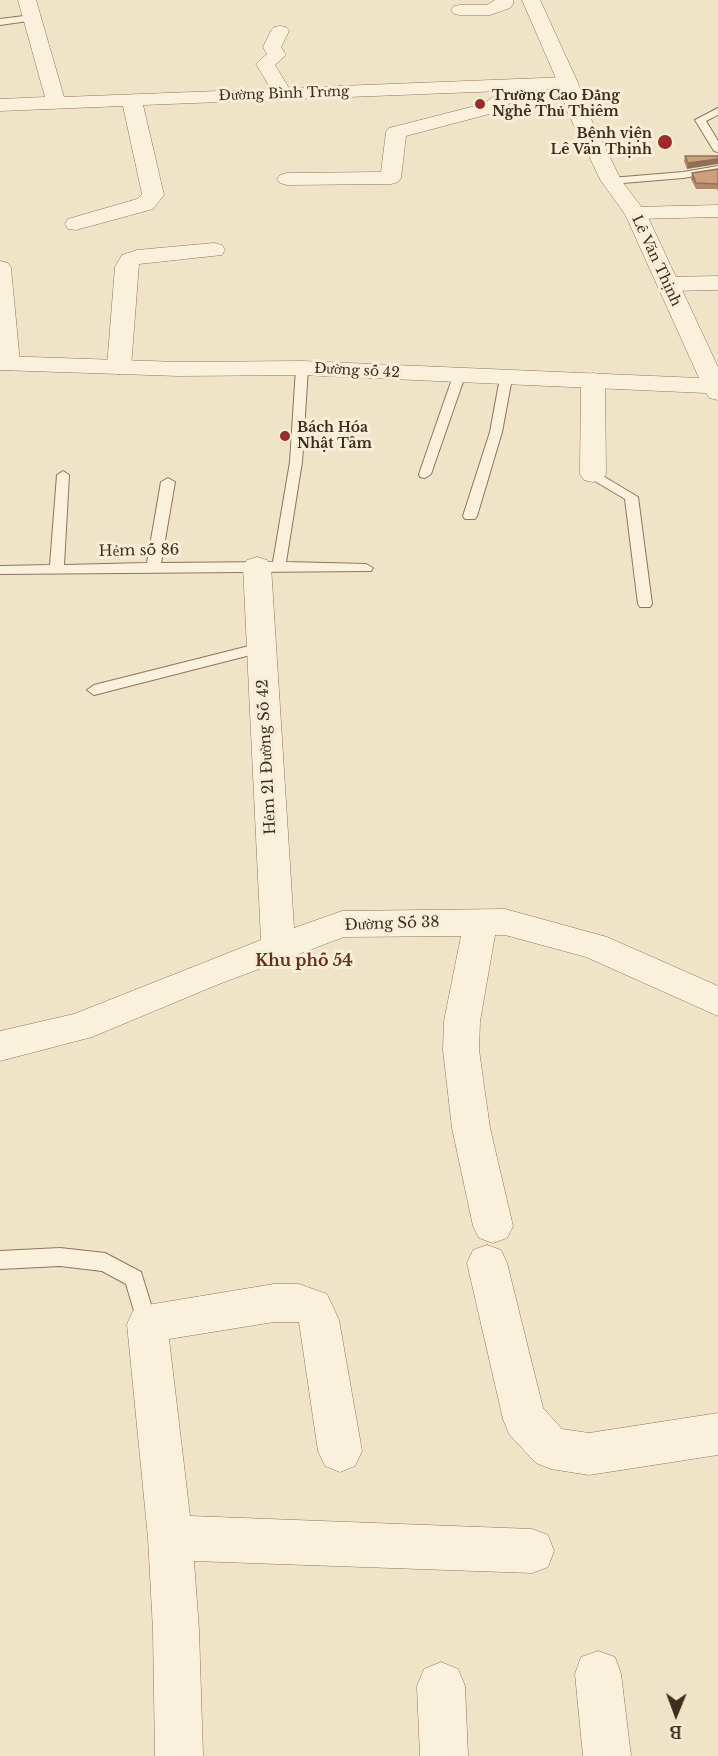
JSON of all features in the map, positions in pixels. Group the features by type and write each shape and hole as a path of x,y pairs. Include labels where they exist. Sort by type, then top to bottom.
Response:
{"street":[{"path":"460,10 490,10 504,4 504,0"},
{"name":"Lê Văn Thịnh","path":"531,0 568,83 577,111 611,181 635,213 716,388"},
{"path":"29,9 56,102"},
{"path":"280,31 272,47 277,55 265,64 283,93"},
{"name":"Đường Bình Trưng","path":"0,105 568,83"},
{"path":"288,179 391,178 396,132 490,108 526,85"},
{"path":"76,224 145,204 153,195 132,101"},
{"path":"635,213 718,211"},
{"path":"119,367 126,267 130,260 137,257 214,250"},
{"path":"0,268 4,363"},
{"path":"668,284 718,283"},
{"name":"Đường số 42","path":"4,363 179,369 302,368 593,380 716,388"},
{"path":"593,380 594,474"},
{"name":"Hẻm 21 Đường Số 42","path":"268,566 261,648 278,948"},
{"path":"481,922 462,1021 461,1050 490,1245 524,1419 551,1448 589,1454 718,1434"},
{"name":"Đường Số 38","path":"0,1046 79,1027 342,924 505,922 595,946 718,1002"},
{"path":"179,1756 176,1630 170,1538 147,1324 274,1303 299,1303 313,1307 319,1320 340,1451"},
{"path":"170,1538 532,1551"},
{"path":"598,1674 607,1756"},
{"path":"441,1686 444,1756"}],"lane":[{"path":"0,22 29,9"},
{"path":"718,111 700,120 718,149"},
{"path":"611,181 683,175 718,169"},
{"name":"Hẻm 21 Đường Số 42","path":"268,566 296,462 302,368"},
{"path":"425,474 459,375"},
{"path":"470,516 496,432 506,378"},
{"path":"594,474 631,497 645,604"},
{"path":"57,569 63,475"},
{"path":"153,567 168,482"},
{"name":"Hẻm số 86","path":"0,570 268,566 366,568"},
{"path":"94,690 261,648"},
{"path":"0,1260 60,1257 105,1262 134,1278 147,1324"}],"building":[{"path":"685,156 718,156 718,159 688,163"},
{"path":"718,169 718,184 696,183 692,173"}],"place":[{"name":"Trường Cao Đẳng Nghề Thủ Thiêm","path":"480,104"},
{"name":"Bệnh viện Lê Văn Thịnh","path":"665,142"},
{"name":"Bách Hóa Nhật Tâm","path":"285,436"}],"district":[{"name":"Khu phố 54","path":"304,961"}]}
